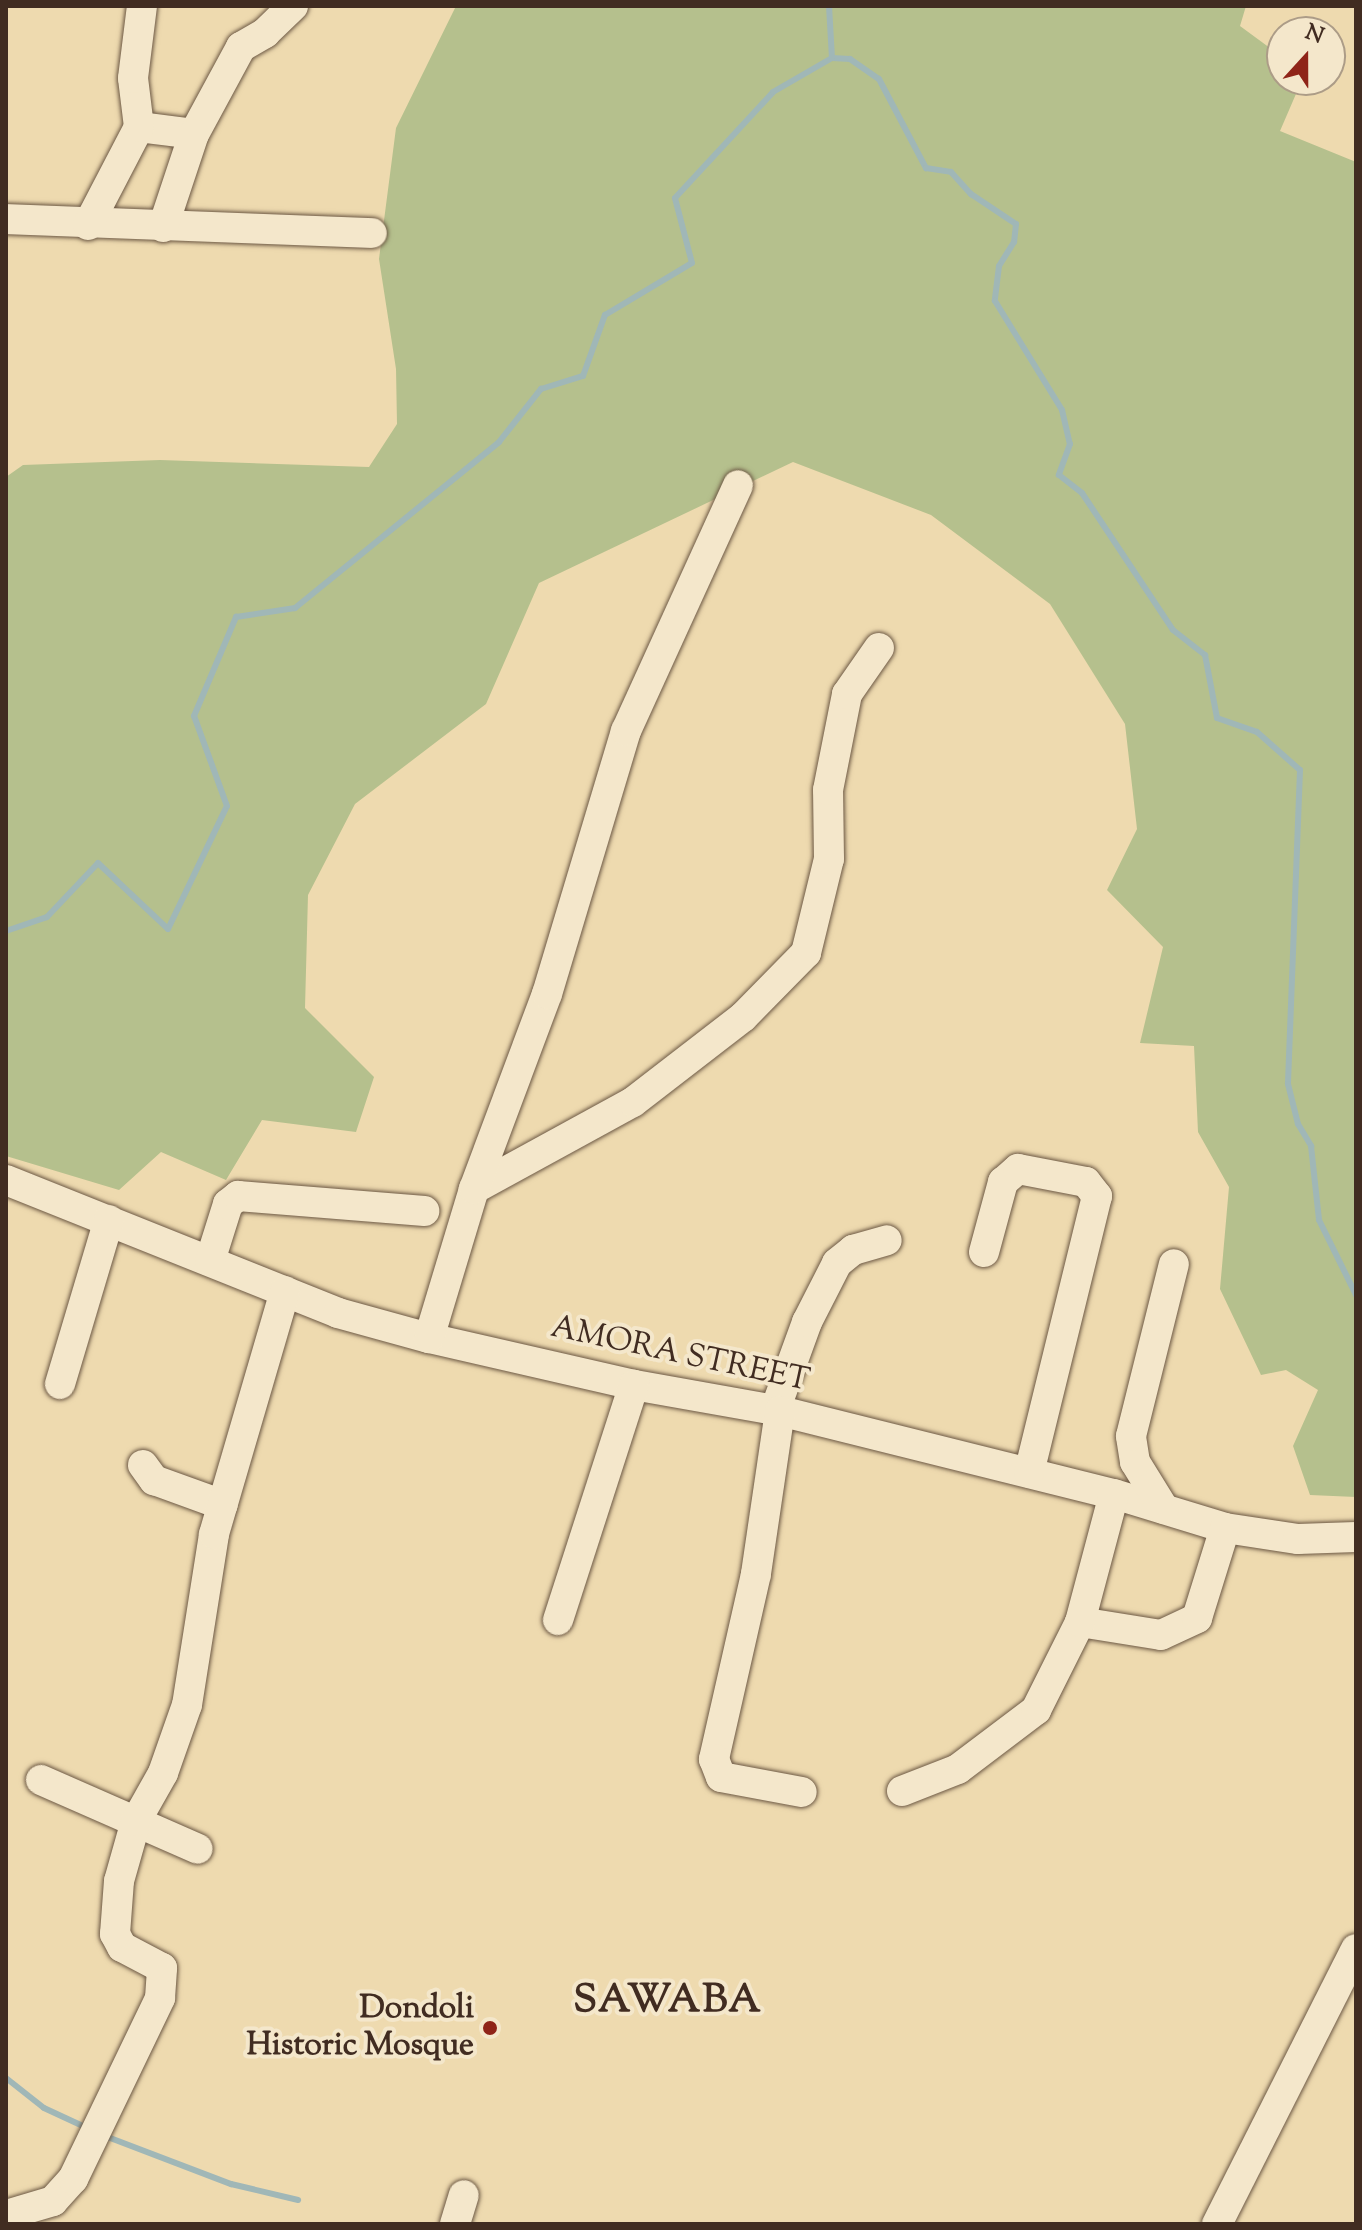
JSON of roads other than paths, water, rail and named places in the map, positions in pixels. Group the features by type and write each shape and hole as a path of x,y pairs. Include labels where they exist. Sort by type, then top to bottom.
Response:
{"street":[{"path":"88,225 139,127 133,78 142,6"},
{"path":"163,227 194,134 241,47 293,6"},
{"path":"139,127 194,134"},
{"path":"6,219 88,225 372,233"},
{"path":"429,1338 474,1189 547,994 626,731 738,485"},
{"path":"474,1189 633,1102 743,1017 806,953 829,859 828,790 847,694 879,648"},
{"path":"984,1252 1003,1182 1018,1169 1086,1182 1097,1196 1029,1473"},
{"name":"AMORA STREET","path":"6,1180 285,1291 429,1338 634,1385 777,1410 1114,1494 1225,1528 1298,1539 1356,1537"},
{"path":"210,1261 228,1204 238,1196 424,1211"},
{"path":"60,1384 109,1220"},
{"path":"802,1792 721,1777 714,1759 756,1574 777,1410 807,1322 837,1263 853,1250 887,1240"},
{"path":"1164,1509 1135,1462 1131,1436 1174,1264"},
{"path":"6,2215 53,2201 73,2179 160,1998 162,1968 122,1947 115,1934 119,1881 136,1821 163,1773 187,1705 223,1505 285,1291"},
{"path":"558,1620 634,1385"},
{"path":"143,1465 154,1480 223,1505"},
{"path":"902,1791 958,1769 1036,1710 1080,1622 1114,1494"},
{"path":"1080,1622 1161,1635 1197,1618 1225,1528"},
{"path":"41,1780 198,1849"},
{"path":"1217,2224 1356,1949"}],"waterway":[{"path":"6,931 47,917 98,863 168,929 227,806 194,716 236,617 295,608 499,442 541,389 583,376 605,315 692,263 675,198 773,92 832,58 829,6"},
{"path":"832,58 850,59 879,79 926,168 951,172 971,194 1016,224 1014,242 999,266 995,301 1062,410 1070,444 1059,475 1082,493 1173,630 1205,655 1217,718 1257,732 1300,770 1288,1084 1298,1124 1311,1146 1319,1220 1356,1295"},
{"path":"6,2078 44,2108 87,2128"},
{"path":"105,2136 231,2184 298,2200"}],"place":[{"name":"Dondoli Historic Mosque","path":"490,2028"}],"district":[{"name":"SAWABA","path":"668,2002"}]}
